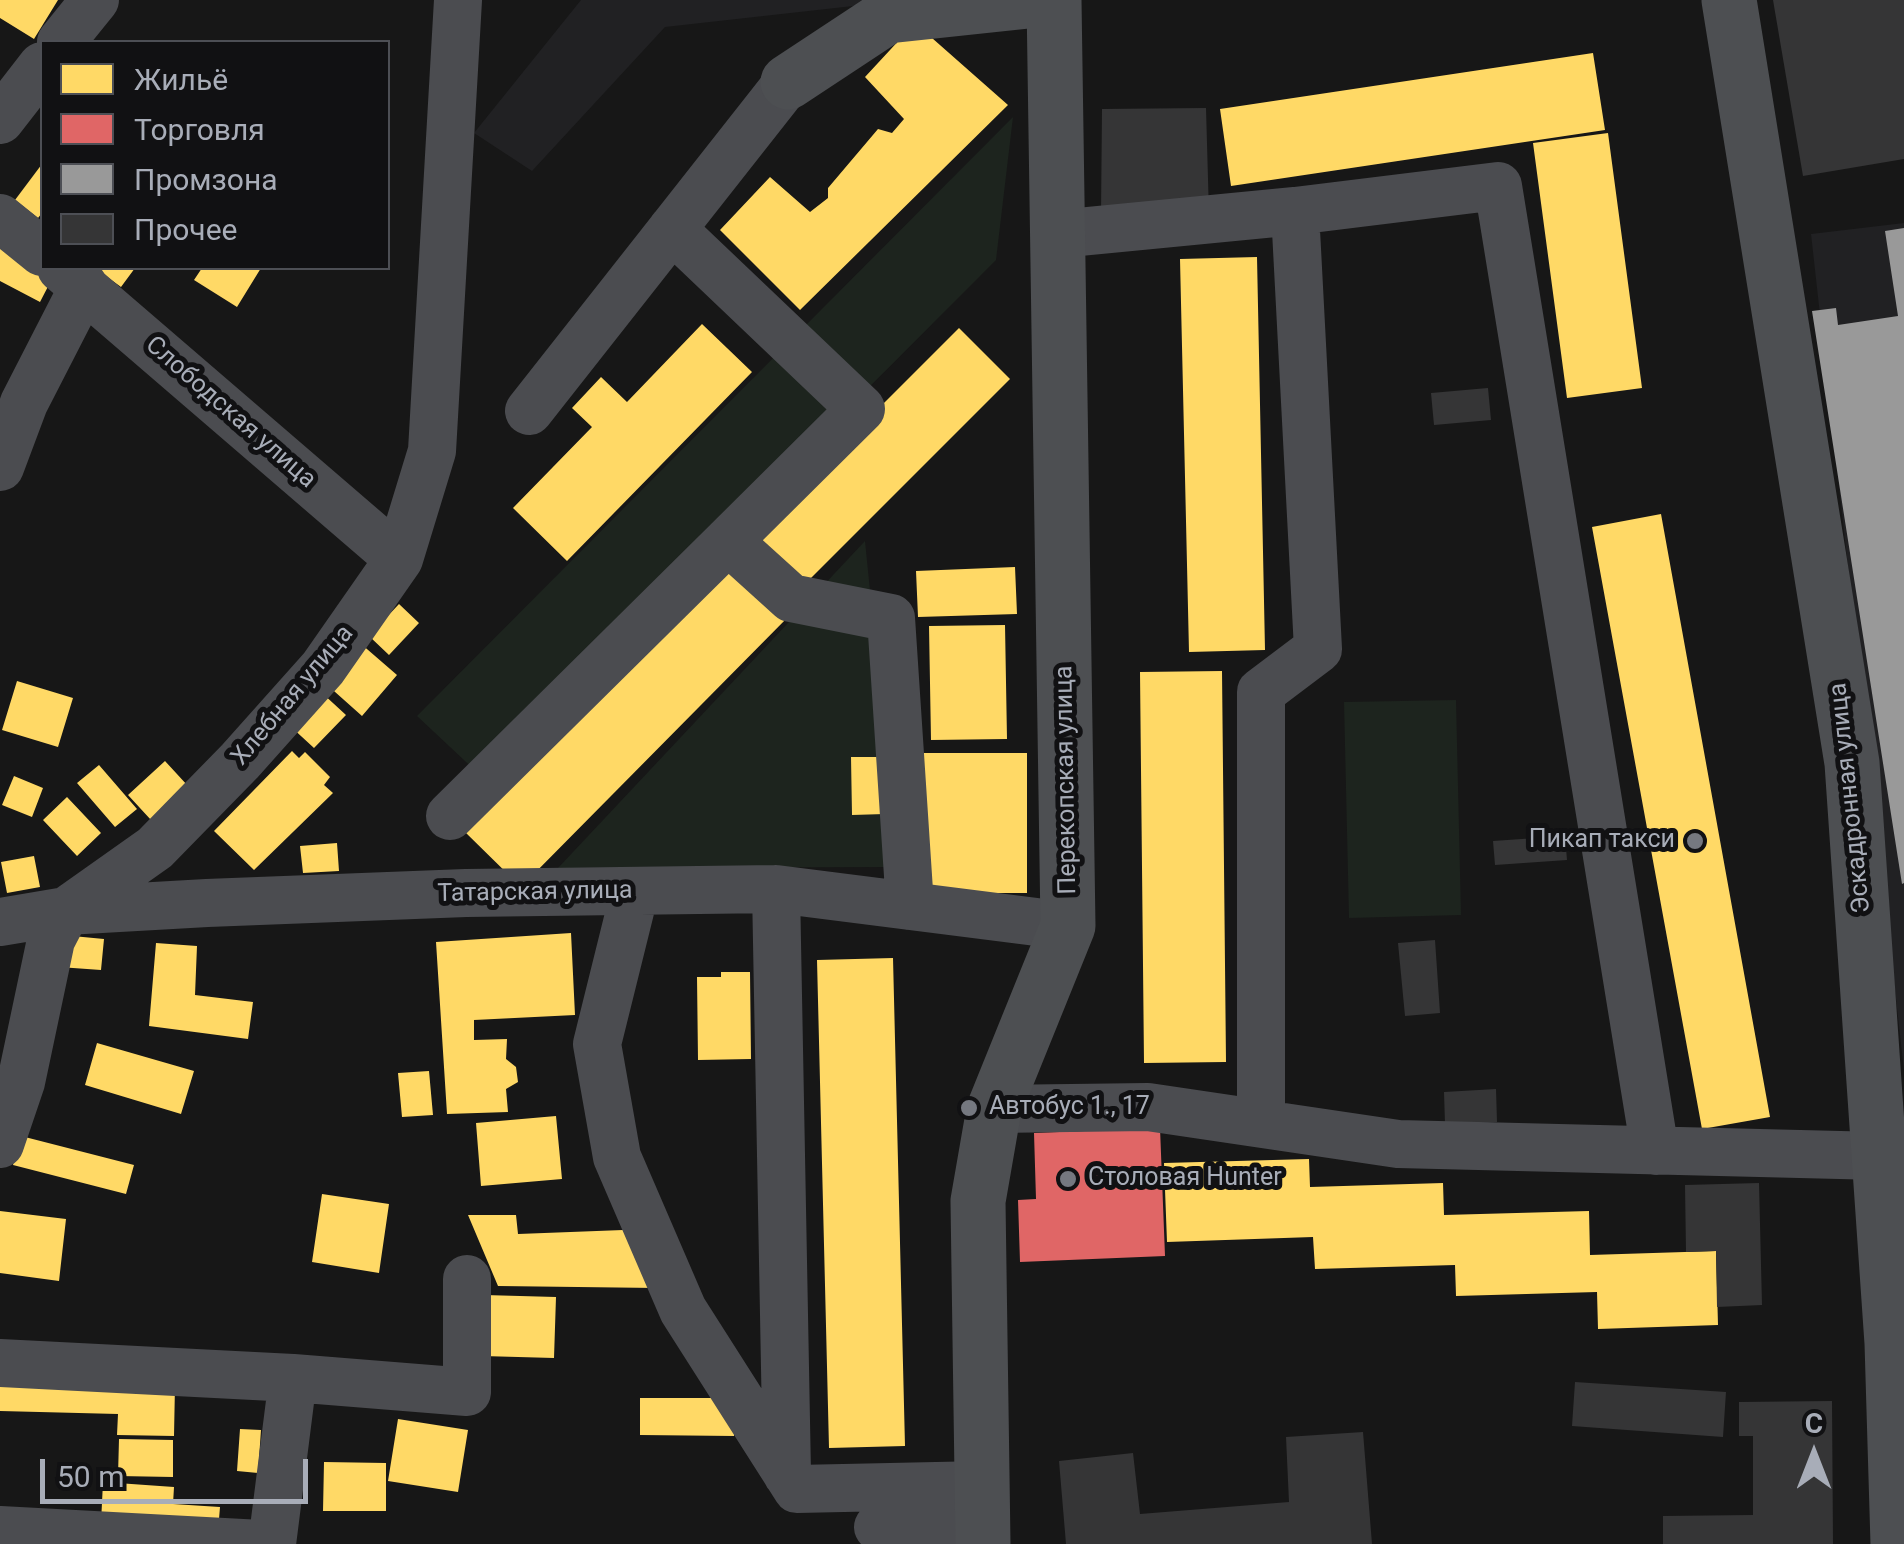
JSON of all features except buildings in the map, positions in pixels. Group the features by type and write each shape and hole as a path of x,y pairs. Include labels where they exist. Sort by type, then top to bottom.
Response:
{"main road":[{"path":"788,82 888,16 1038,0"},
{"name":"Перекопская улица","path":"983,1517 978,1200 994,1109 1068,926 1054,0"},
{"name":"Эскадронная улица","path":"1728,0 1852,763 1892,1167 1898,1544"}],"street":[{"path":"64,40 95,0"},
{"name":"Хлебная улица","path":"66,911 155,848 240,761 323,668 398,559 432,451 458,0"},
{"path":"0,120 40,69"},
{"path":"528,411 788,82"},
{"path":"1058,234 1498,186 1656,1150"},
{"path":"1261,1123 1261,692 1318,650 1295,211"},
{"path":"0,218 40,250"},
{"path":"450,816 862,409 672,229"},
{"path":"0,467 73,277"},
{"name":"Слободская улица","path":"73,277 398,559"},
{"path":"728,541 791,598 891,618 910,906"},
{"path":"776,889 787,1474"},
{"name":"Татарская улица","path":"0,922 66,911 466,894 776,889 1068,926"},
{"path":"635,891 597,1044 617,1157 683,1310 796,1489 983,1517"},
{"path":"0,1144 21,1082 50,940 66,911"},
{"path":"994,1109 1148,1106 1398,1144 1656,1150 1892,1167"},
{"path":"0,1363 293,1378 467,1392 467,1278"},
{"path":"272,1544 293,1378"},
{"path":"878,1527 983,1517"},
{"path":"0,1530 63,1539 261,1544"}],"shaded area":[{"path":"581,0 907,0 665,27 532,171 474,133"},
{"path":"1013,117 996,260 481,776 417,716"},
{"path":"1904,223 1904,1071 1811,234"},
{"path":"865,541 898,867 558,868"},
{"path":"1456,700 1461,915 1349,918 1344,702"}],"place":[{"name":"Пикап такси","path":"1695,841"},
{"name":"Автобус 1., 17","path":"969,1108"},
{"name":"Столовая Hunter","path":"1068,1179"}]}
